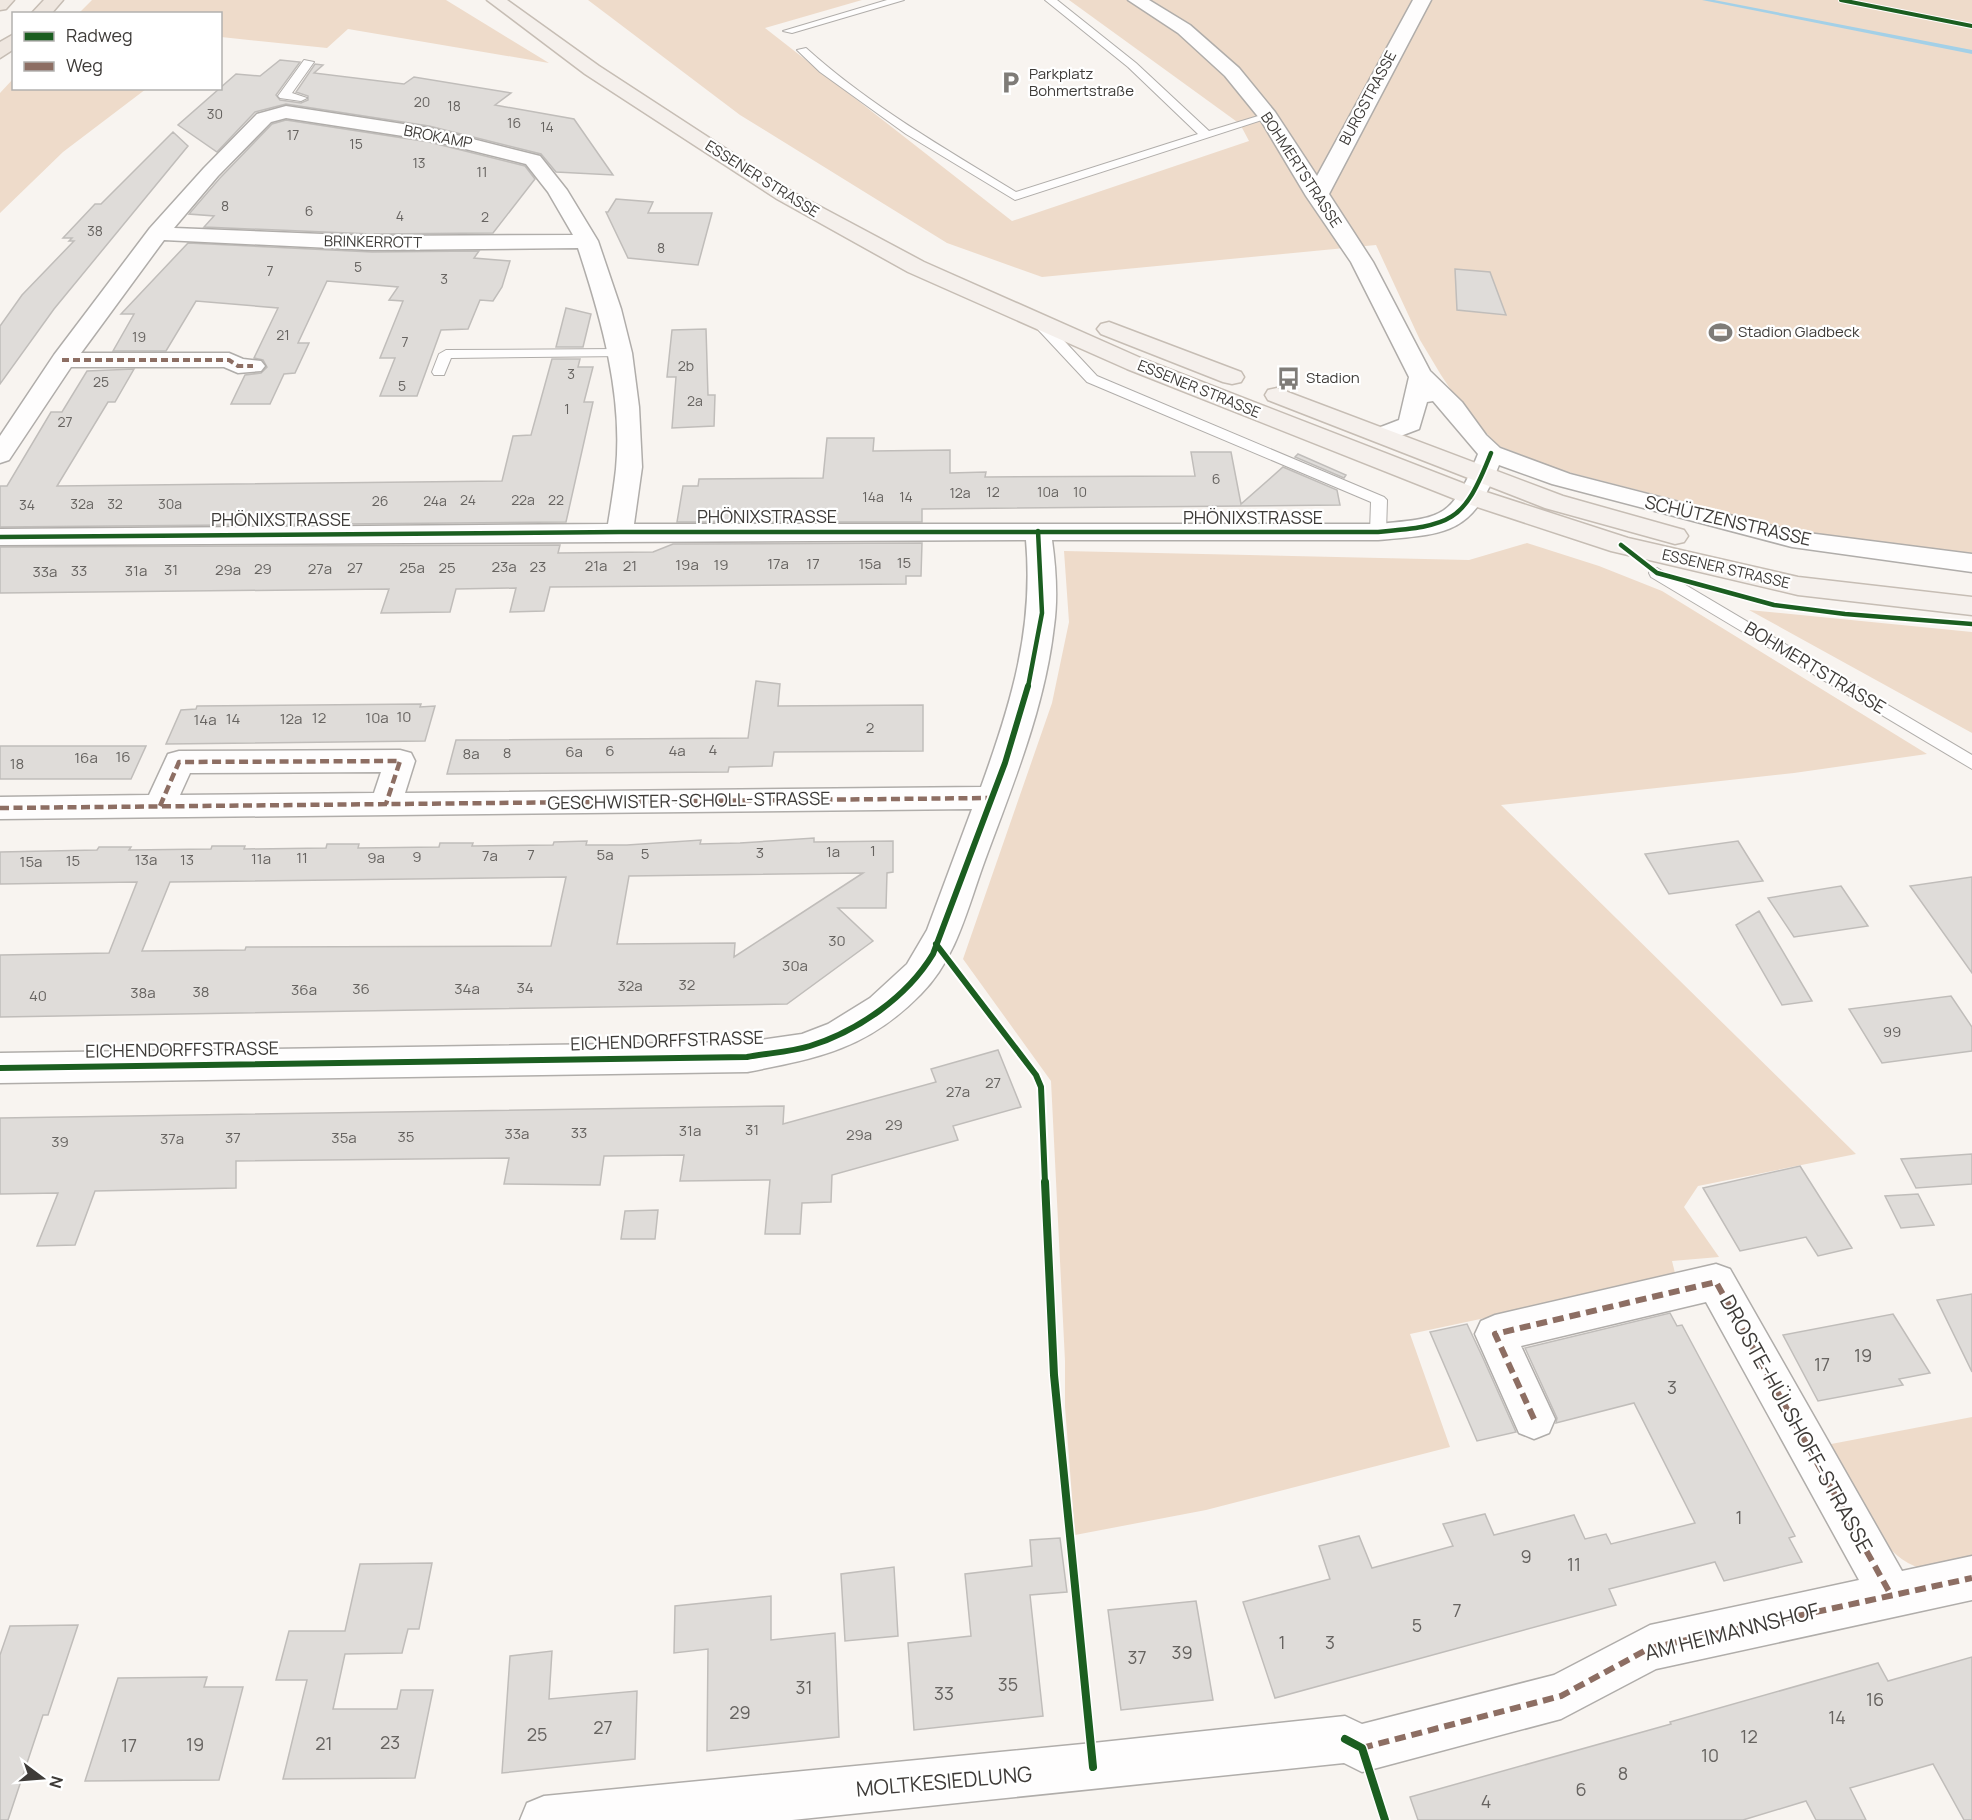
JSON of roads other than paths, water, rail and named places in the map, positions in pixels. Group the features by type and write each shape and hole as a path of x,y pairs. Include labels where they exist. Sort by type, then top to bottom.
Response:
{"highway":[{"path":"0,5 5,0"},
{"path":"42,12 54,0"},
{"path":"0,52 12,41"}],"main road":[{"name":"ESSENER STRASSE","path":"496,0 592,70 784,195 916,267 1135,364 1482,475 1622,545 1798,586 1972,606"},
{"name":"ESSENER STRASSE","path":"686,106 774,163"},
{"name":"ESSENER STRASSE","path":"794,176 935,254 1058,309 1554,502 1711,546 1815,566 1972,585"}],"street":[{"name":"BOHMERTSTRASSE","path":"1137,0 1185,28 1232,72 1268,116 1317,196 1362,262 1421,376 1450,439 1482,475"},
{"name":"BURGSTRASSE","path":"1317,196 1422,0"},
{"path":"0,455 62,360 158,233 211,172 264,118 293,105"},
{"name":"BROKAMP","path":"293,105 429,134 532,160 557,190 587,241 610,309 620,353 627,407 629,467 620,532"},
{"name":"BRINKERROTT","path":"158,233 256,240 367,243 587,241"},
{"path":"62,360 229,360 237,366 253,366"},
{"name":"BOHMERTSTRASSE","path":"1421,376 1453,407 1477,440 1482,475"},
{"path":"1382,435 1410,424 1421,376"},
{"name":"PHÖNIXSTRASSE","path":"0,537 620,532 1038,531 1314,534 1378,532 1433,527 1456,518 1482,475"},
{"name":"SCHÜTZENSTRASSE","path":"1482,475 1561,479 1792,539 1972,563"},
{"name":"EICHENDORFFSTRASSE","path":"0,1068 747,1057 810,1046 859,1025 902,991 921,971 936,944 991,798 1024,696 1039,639 1043,582 1038,531"},
{"path":"160,806 179,762 400,761 386,804"},
{"name":"GESCHWISTER-SCHOLL-STRASSE","path":"0,808 991,798"},
{"name":"DROSTE-HÜLSHOFF-STRASSE","path":"1534,1419 1495,1334 1716,1282 1891,1595"},
{"name":"AM HEIMANNSHOF","path":"1353,1743 1561,1696 1650,1648 1972,1578"},
{"name":"MOLTKESIEDLUNG","path":"544,1820 1353,1743"}],"lane":[{"path":"788,31 899,0"},
{"path":"1050,0 1132,64 1205,134"},
{"path":"802,50 824,70 910,132 1015,196 1205,134 1268,116"},
{"path":"293,105 305,93 295,78 308,62"},
{"path":"1035,318 1092,379 1379,500 1378,532"},
{"path":"439,372 446,354 620,353"},
{"name":"BOHMERTSTRASSE","path":"1657,573 1972,763"}],"waterway":[{"path":"1705,0 1972,52"}],"place":[{"name":"Parkplatz Bohmertstraße","path":"1011,83"},
{"name":"Stadion Gladbeck","path":"1720,332"},
{"name":"Stadion","path":"1288,378"}]}
